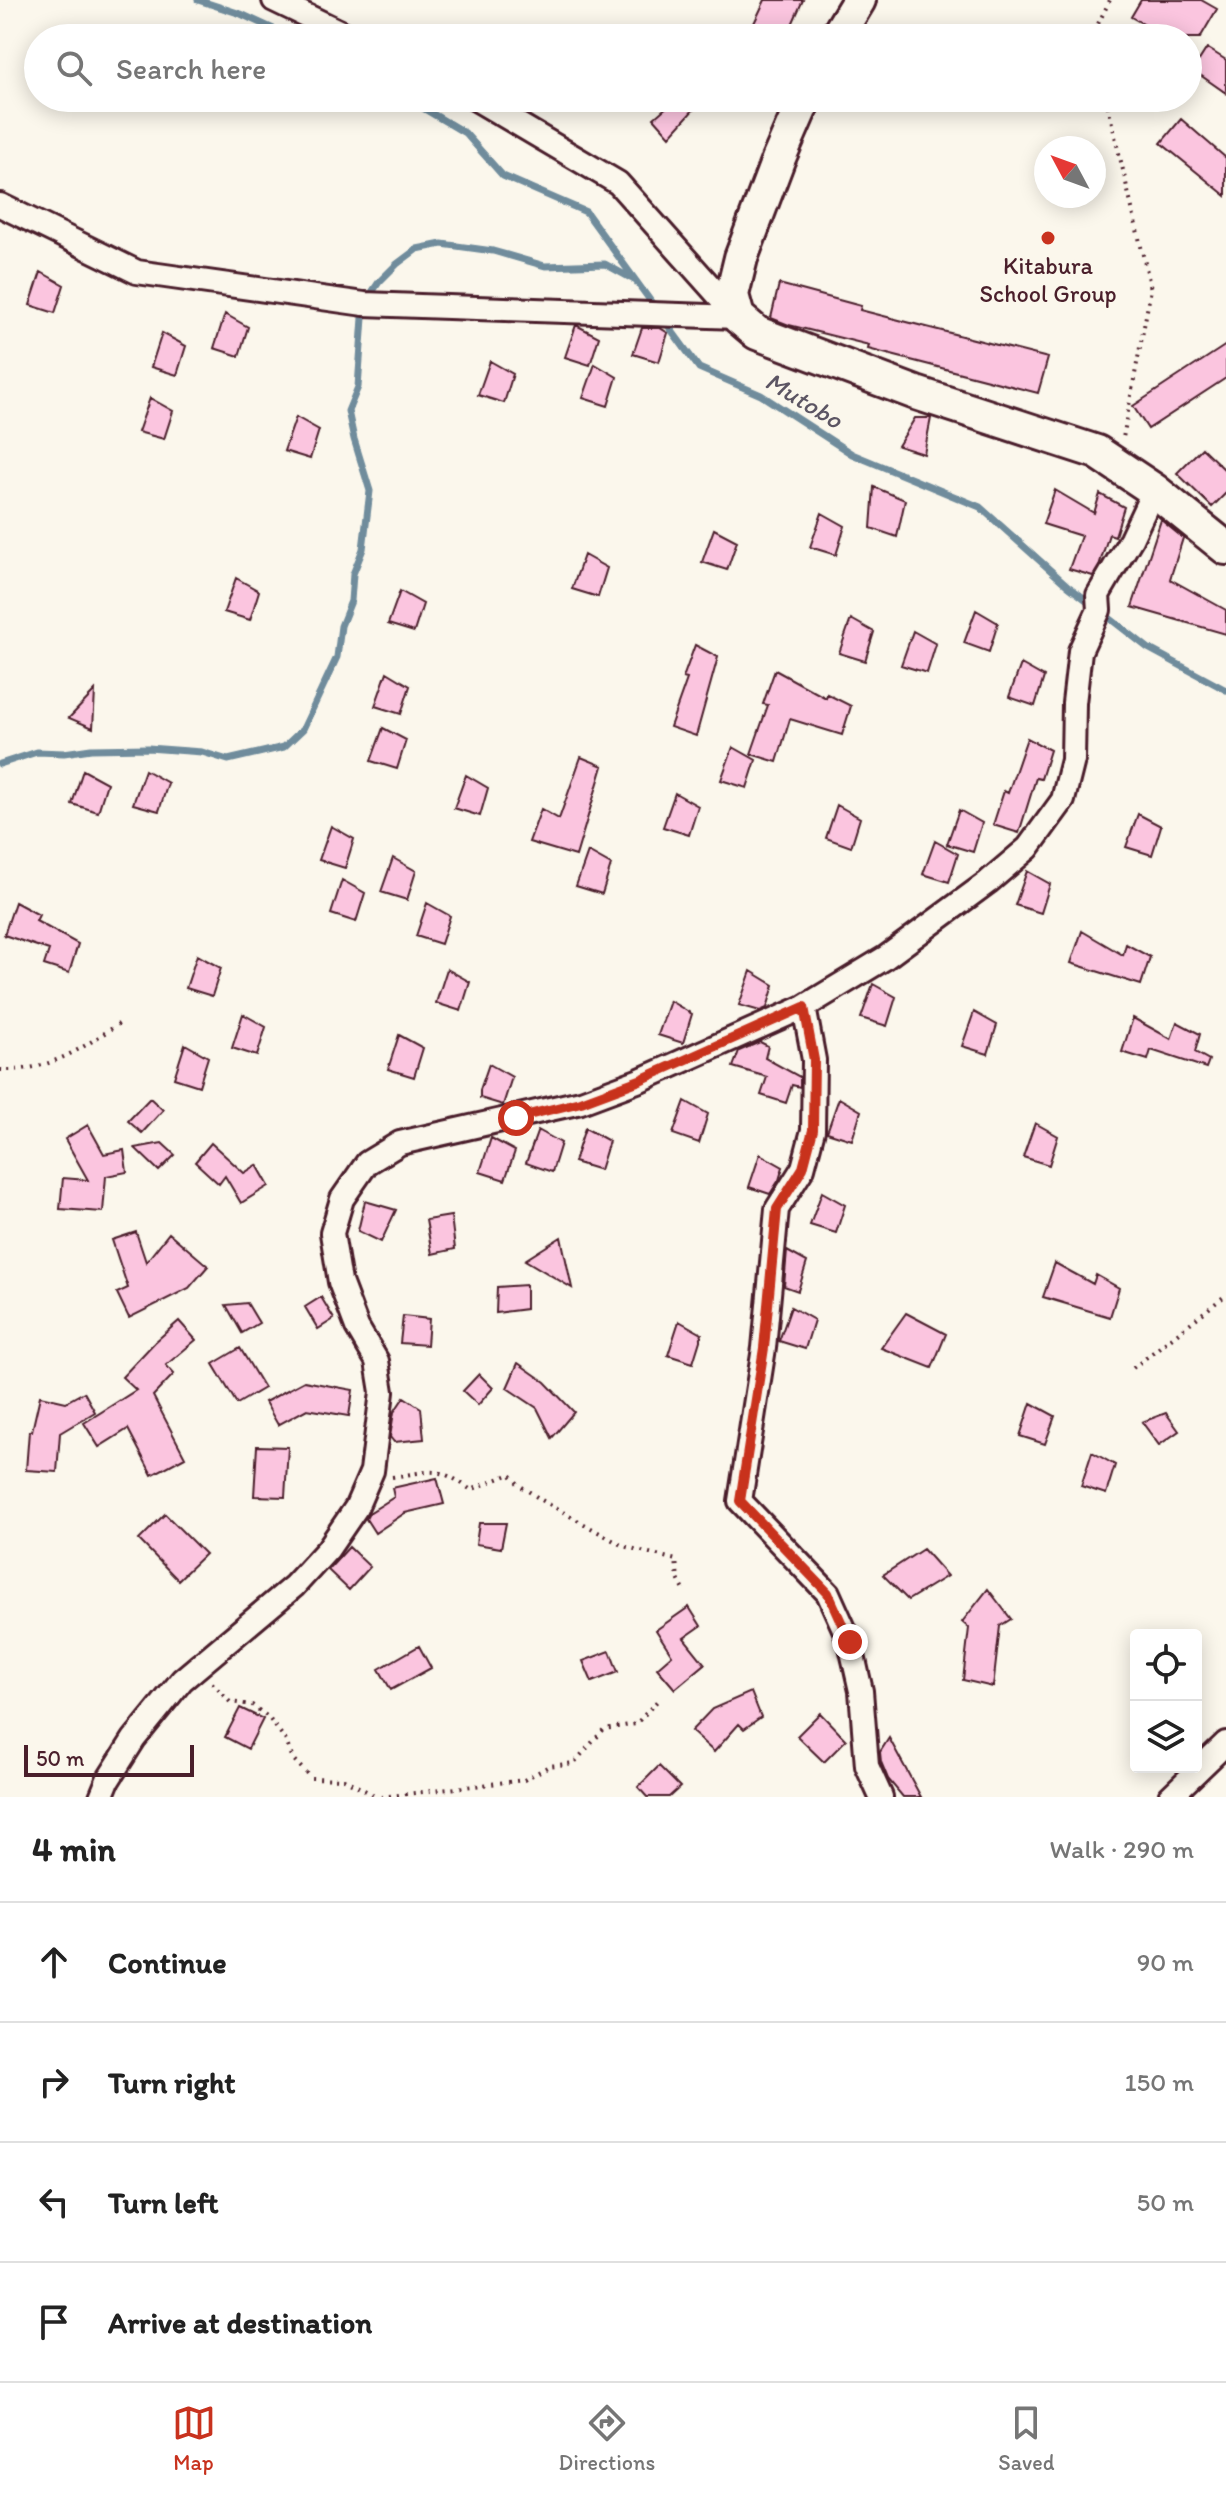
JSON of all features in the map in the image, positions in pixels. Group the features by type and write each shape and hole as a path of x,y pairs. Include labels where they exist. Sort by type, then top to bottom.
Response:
{"main road":[{"path":"844,24 859,0"},
{"path":"799,112 741,258 732,295 738,317 757,333 887,382 1097,452 1154,490 1226,548"}],"street":[{"path":"274,0 324,24"},
{"path":"498,112 618,183 738,317"},
{"path":"0,205 137,272 364,304 738,317"},
{"path":"101,1797 134,1739 182,1680 294,1586 328,1549 356,1508 367,1484 372,1471 382,1392 377,1361 357,1327 340,1282 332,1233 342,1199 367,1163 400,1143 581,1102 640,1080 804,1007 885,958 988,882 1028,848 1063,800 1073,760 1074,703 1080,651 1099,610 1098,595 1131,539 1154,490"},
{"path":"804,1007 814,1060 813,1130 803,1168 777,1209 764,1348 740,1501 828,1593 850,1642 861,1691 867,1766 881,1797"},
{"path":"1170,1797 1226,1743"}],"path":[{"path":"1098,24 1110,0"},
{"path":"1097,452 1122,440 1151,289 1109,112"},
{"path":"0,1070 15,1070 65,1059 123,1021"},
{"path":"1133,1368 1226,1295"},
{"path":"367,1484 379,1479 433,1470 451,1475 471,1490 510,1474 519,1485 540,1499 623,1546 676,1560 678,1579 685,1592"},
{"path":"195,1669 230,1702 252,1705 268,1717 285,1739 293,1759 311,1778 344,1779 379,1797 524,1780 549,1766 574,1763 604,1729 636,1724 658,1700"}],"building":[{"path":"765,0 803,0 792,24 754,24"},
{"path":"1141,0 1201,0 1217,9 1202,35 1202,24 1143,24 1131,17"},
{"path":"1207,48 1226,60 1226,93 1202,76 1202,56"},
{"path":"661,112 691,112 670,136 654,118"},
{"path":"1181,119 1226,158 1226,196 1161,143"},
{"path":"41,272 64,285 55,313 30,305"},
{"path":"779,284 861,306 860,310 1048,358 1038,393 868,349 869,345 771,318"},
{"path":"225,314 248,327 239,356 214,348"},
{"path":"576,325 599,337 590,365 565,357"},
{"path":"642,328 660,328 668,333 659,362 633,354"},
{"path":"162,333 186,346 177,375 151,367"},
{"path":"1226,345 1226,378 1148,429 1133,406"},
{"path":"490,361 513,374 504,403 478,395"},
{"path":"595,364 617,377 608,406 583,398"},
{"path":"150,398 173,411 164,439 138,432"},
{"path":"296,417 319,430 310,459 284,451"},
{"path":"915,418 931,418 924,454 898,446"},
{"path":"1202,448 1226,471 1226,493 1212,507 1177,473"},
{"path":"874,487 905,500 897,537 871,528"},
{"path":"1055,490 1094,513 1100,494 1124,507 1115,536 1109,534 1093,576 1069,569 1081,536 1043,524"},
{"path":"822,513 845,526 836,555 810,547"},
{"path":"1161,520 1183,538 1170,579 1226,610 1226,634 1132,607"},
{"path":"714,529 737,541 727,570 702,562"},
{"path":"584,555 607,568 598,597 572,589"},
{"path":"236,578 259,591 250,620 224,612"},
{"path":"400,591 423,604 414,632 388,624"},
{"path":"976,610 998,623 989,652 964,643"},
{"path":"851,619 874,632 865,661 839,653"},
{"path":"913,631 936,644 927,673 901,665"},
{"path":"695,645 718,657 696,736 670,727"},
{"path":"1021,664 1044,677 1035,706 1009,697"},
{"path":"775,670 826,698 827,694 851,706 842,735 790,719 777,762 751,754 768,705 763,704"},
{"path":"387,672 410,686 401,714 375,706"},
{"path":"95,691 93,728 69,718"},
{"path":"383,728 406,740 397,769 371,761"},
{"path":"1027,738 1050,750 1041,779 1036,778 1019,833 993,825"},
{"path":"733,747 756,760 747,788 721,780"},
{"path":"581,757 603,766 576,856 529,842 541,809 559,819"},
{"path":"83,770 107,783 98,812 72,804"},
{"path":"145,770 168,783 159,811 133,804"},
{"path":"466,775 488,788 480,816 454,808"},
{"path":"675,793 698,806 689,835 663,827"},
{"path":"837,805 860,818 851,847 826,838"},
{"path":"959,810 982,823 973,852 947,844"},
{"path":"1138,814 1161,826 1152,855 1126,847"},
{"path":"331,826 354,839 345,868 319,860"},
{"path":"935,841 958,854 949,882 923,874"},
{"path":"588,852 611,865 602,894 576,886"},
{"path":"393,858 416,871 407,900 381,892"},
{"path":"1027,871 1050,884 1041,913 1015,905"},
{"path":"342,880 365,893 356,922 331,914"},
{"path":"15,902 39,915 36,921 78,944 69,973 44,965 49,950 4,935"},
{"path":"427,903 450,916 441,944 416,936"},
{"path":"1082,931 1123,955 1126,944 1150,957 1141,985 1071,963"},
{"path":"197,955 221,968 212,996 186,988"},
{"path":"447,969 470,982 461,1011 436,1003"},
{"path":"751,971 774,985 767,1008 760,1011 739,1005"},
{"path":"873,984 896,997 887,1026 861,1018"},
{"path":"670,1001 692,1014 683,1043 658,1035"},
{"path":"974,1012 997,1025 988,1054 962,1046"},
{"path":"243,1014 266,1027 257,1056 232,1048"},
{"path":"1133,1018 1171,1039 1177,1022 1200,1034 1195,1052 1209,1060 1206,1068 1151,1050 1148,1060 1122,1052"},
{"path":"399,1035 423,1048 414,1077 388,1069"},
{"path":"760,1042 768,1046 765,1058 800,1077 800,1087 792,1085 786,1103 761,1095 767,1077 733,1067 739,1051"},
{"path":"185,1044 208,1057 199,1086 174,1078"},
{"path":"489,1064 512,1077 503,1105 480,1098"},
{"path":"150,1098 163,1110 142,1133 128,1121"},
{"path":"839,1098 861,1111 852,1140 827,1132"},
{"path":"685,1101 708,1114 699,1143 673,1134"},
{"path":"1035,1123 1058,1136 1049,1165 1023,1157"},
{"path":"88,1125 104,1154 124,1150 127,1172 106,1176 103,1212 60,1209 63,1178 88,1180 65,1139"},
{"path":"585,1128 609,1141 600,1170 574,1162"},
{"path":"538,1130 561,1143 552,1172 526,1163"},
{"path":"491,1138 515,1151 505,1180 480,1172"},
{"path":"162,1143 175,1155 159,1171 135,1148"},
{"path":"211,1143 244,1173 257,1165 269,1186 241,1203 225,1176 219,1184 195,1162"},
{"path":"760,1154 783,1167 770,1194 749,1187"},
{"path":"822,1192 845,1205 836,1233 810,1225"},
{"path":"365,1201 396,1210 381,1242 358,1231"},
{"path":"451,1216 455,1249 432,1254 426,1220"},
{"path":"136,1232 146,1262 169,1233 208,1266 189,1288 129,1318 117,1293 128,1288 112,1240"},
{"path":"561,1237 572,1288 525,1260"},
{"path":"787,1251 807,1262 798,1291 784,1286"},
{"path":"1055,1263 1093,1284 1096,1275 1119,1288 1110,1317 1043,1297"},
{"path":"526,1285 526,1309 496,1313 497,1287"},
{"path":"321,1297 334,1319 318,1329 305,1307"},
{"path":"247,1303 259,1323 242,1333 226,1305"},
{"path":"791,1307 814,1320 805,1349 779,1341"},
{"path":"906,1313 946,1334 932,1368 881,1348"},
{"path":"403,1316 429,1319 427,1345 400,1343"},
{"path":"179,1321 196,1340 166,1365 174,1374 153,1396 185,1457 152,1475 128,1429 99,1447 84,1423 136,1390 122,1377"},
{"path":"679,1321 702,1334 693,1363 668,1355"},
{"path":"240,1348 264,1388 237,1404 213,1364"},
{"path":"518,1363 545,1382 574,1412 552,1438 537,1408 507,1388"},
{"path":"479,1374 493,1388 478,1405 463,1391"},
{"path":"304,1381 353,1390 349,1416 307,1409 278,1425 265,1402"},
{"path":"84,1392 95,1412 60,1433 57,1472 26,1470 29,1431 32,1431 40,1396 66,1402"},
{"path":"404,1397 421,1408 424,1439 394,1442 390,1437 394,1412"},
{"path":"1031,1403 1055,1416 1045,1444 1020,1436"},
{"path":"1166,1413 1179,1431 1159,1445 1142,1422"},
{"path":"257,1446 288,1447 285,1497 254,1496"},
{"path":"1092,1452 1115,1465 1106,1494 1081,1486"},
{"path":"437,1478 444,1504 405,1513 375,1533 366,1519 369,1513 394,1497 392,1488"},
{"path":"165,1514 205,1554 178,1580 139,1540"},
{"path":"479,1523 506,1523 501,1548 476,1544"},
{"path":"349,1547 370,1567 349,1590 328,1570"},
{"path":"923,1549 947,1576 908,1600 883,1575"},
{"path":"988,1589 1011,1619 1000,1626 993,1687 963,1680 969,1628 962,1622"},
{"path":"689,1607 701,1626 684,1638 705,1664 675,1689 657,1668 672,1655 656,1630"},
{"path":"419,1646 431,1668 391,1690 379,1669"},
{"path":"610,1651 618,1672 592,1682 583,1661"},
{"path":"751,1692 761,1717 744,1729 739,1724 714,1752 691,1731 712,1709"},
{"path":"240,1708 263,1719 248,1749 225,1737"},
{"path":"820,1713 846,1740 824,1762 797,1736"},
{"path":"889,1738 921,1797 903,1797 888,1779 880,1752"},
{"path":"659,1766 680,1787 669,1797 647,1797 638,1787"}],"waterway":[{"name":"Mutobo","path":"198,0 263,24"},
{"name":"Mutobo","path":"430,112 465,133 503,176 586,212 657,310"},
{"path":"0,764 37,752 148,748 202,752 228,760 284,747 303,729 337,657 341,626 351,601 353,574 363,549 370,491 348,411 358,387 364,304 379,282 417,249 442,244 493,251 545,266 605,264 636,281"},
{"name":"Mutobo","path":"664,320 699,368 761,395 852,454 980,507 1093,605"},
{"name":"Mutobo","path":"1103,613 1148,648 1226,690"}],"place":[{"name":"Kitabura School Group","path":"1048,238"}],"route":[{"path":"516,1118 581,1102 640,1080 804,1007 814,1060 813,1130 803,1168 777,1209 764,1348 740,1501 828,1593 850,1642"}]}
